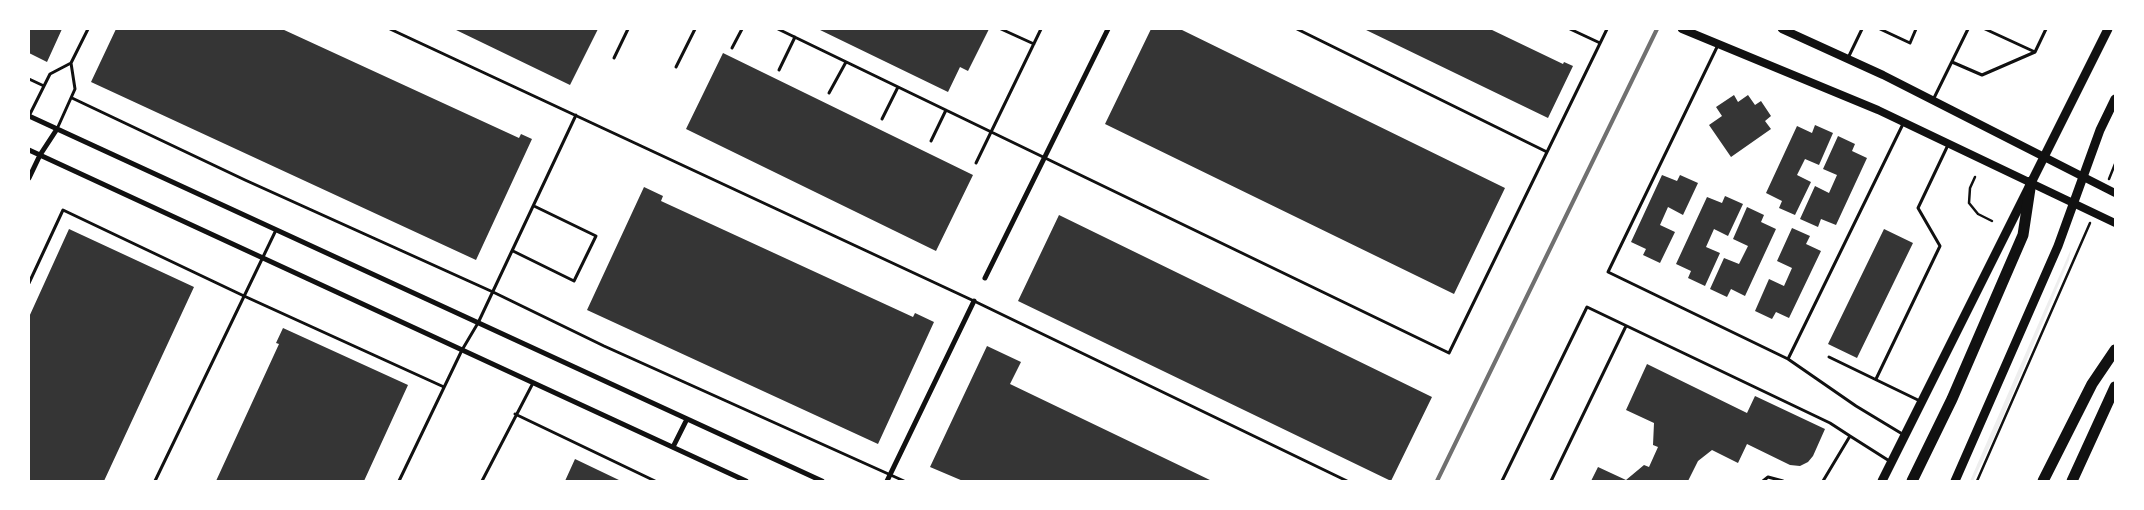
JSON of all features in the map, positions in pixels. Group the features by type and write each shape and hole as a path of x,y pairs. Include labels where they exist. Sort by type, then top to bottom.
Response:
{"highway":[{"path":"1912,481 1956,391 2022,235 2031,182"},
{"path":"2042,481 2092,384 2115,350"},
{"path":"2072,481 2115,387"}],"main road":[{"path":"1882,481 2108,29"},
{"path":"1955,481 1985,418 2074,204 2100,130 2115,99"}],"street":[{"path":"985,278 1108,29"},
{"path":"1682,29 1904,122 2115,223"},
{"path":"1782,29 1933,100 2115,192"},
{"path":"29,116 822,481"},
{"path":"29,178 40,155 57,129"},
{"path":"29,150 746,481"},
{"path":"887,481 974,301"},
{"path":"673,447 687,419"}],"lane":[{"path":"57,129 72,98 74,89 71,63 88,29"},
{"path":"390,29 974,301 1347,481"},
{"path":"614,58 628,29"},
{"path":"676,67 695,29"},
{"path":"732,48 742,29"},
{"path":"778,29 1449,353 1607,29"},
{"path":"1001,29 1034,44"},
{"path":"976,163 1042,29"},
{"path":"1297,29 1547,152"},
{"path":"1570,29 1600,43"},
{"path":"1848,59 1862,29"},
{"path":"1880,29 1910,43 1916,29"},
{"path":"1933,100 1968,29"},
{"path":"1985,29 2035,52"},
{"path":"1952,62 1982,75 2035,52 2046,29"},
{"path":"779,70 794,37"},
{"path":"1718,44 1608,272 1788,359 1856,406 1905,435"},
{"path":"829,93 846,62"},
{"path":"29,116 50,74 71,63"},
{"path":"29,80 44,86"},
{"path":"882,118 898,87"},
{"path":"72,98 237,176 493,292 604,346 904,481"},
{"path":"931,141 946,110"},
{"path":"399,481 462,350 478,323 513,251 576,115"},
{"path":"1788,359 1904,122"},
{"path":"1876,379 1940,246 1918,208 1949,143"},
{"path":"513,251 574,281 596,236 534,206"},
{"path":"29,283 63,210 244,296 444,387"},
{"path":"155,481 276,230"},
{"path":"1502,481 1587,307 1830,423 1891,462"},
{"path":"1551,481 1626,326"},
{"path":"1829,357 1921,401"},
{"path":"482,481 533,382"},
{"path":"515,414 655,481"},
{"path":"1823,481 1850,436"},
{"path":"1763,481 1768,476 1784,481"}],"path":[{"path":"2113,170 2115,164"},
{"path":"1974,176 1970,188 1969,203 1978,214 1992,221"},
{"path":"1977,481 2084,235"}],"shaded area":[{"path":"2071,249 2069,260 1996,433 1973,481 1970,481"}],"building":[{"path":"29,29 62,29 47,62 29,53"},
{"path":"116,29 282,29 519,138 521,134 532,139 476,260 91,82"},
{"path":"454,29 598,29 570,85"},
{"path":"818,29 989,29 968,71 960,67 948,92"},
{"path":"1151,29 1180,29 1505,188 1454,294 1105,124"},
{"path":"1364,29 1490,29 1563,64 1564,62 1573,66 1548,118"},
{"path":"723,53 973,175 936,251 686,129"},
{"path":"1734,95 1738,102 1748,95 1755,105 1761,101 1771,116 1765,121 1771,129 1731,157 1709,125 1722,116 1716,107"},
{"path":"1815,125 1833,133 1819,165 1805,159 1797,175 1811,182 1795,215 1779,208 1782,201 1766,193 1797,126 1812,133"},
{"path":"1838,136 1855,144 1852,151 1867,158 1836,225 1821,219 1818,227 1800,219 1815,186 1829,193 1837,175 1823,169"},
{"path":"1662,175 1677,181 1680,175 1698,183 1683,215 1668,207 1660,225 1675,232 1660,263 1643,255 1646,249 1631,242"},
{"path":"644,187 663,196 661,201 913,317 915,313 934,322 878,444 587,310"},
{"path":"1725,196 1743,204 1728,236 1714,229 1706,247 1720,253 1705,286 1688,278 1691,271 1676,264 1707,197 1722,203"},
{"path":"1747,207 1764,215 1761,222 1776,229 1745,296 1731,289 1727,297 1710,289 1724,258 1739,264 1748,246 1733,239"},
{"path":"1059,215 1432,397 1391,481 1018,301"},
{"path":"1792,228 1810,236 1806,244 1821,251 1789,318 1776,312 1772,319 1755,311 1769,279 1784,286 1792,268 1777,261"},
{"path":"69,229 194,287 104,481 29,481 29,317"},
{"path":"1884,229 1913,243 1857,358 1828,344"},
{"path":"283,328 408,385 364,481 216,481 279,344 276,343"},
{"path":"987,346 1021,362 1010,384 1212,481 963,481 930,467"},
{"path":"1647,364 1747,413 1755,396 1825,429 1813,456 1808,462 1800,466 1790,465 1747,444 1738,463 1712,450 1698,461 1688,481 1591,481 1598,467 1626,480 1644,465 1649,467 1658,447 1653,445 1654,423 1626,410"},
{"path":"575,459 621,481 565,481"}],"railway":[{"path":"1437,481 1657,29"}]}
